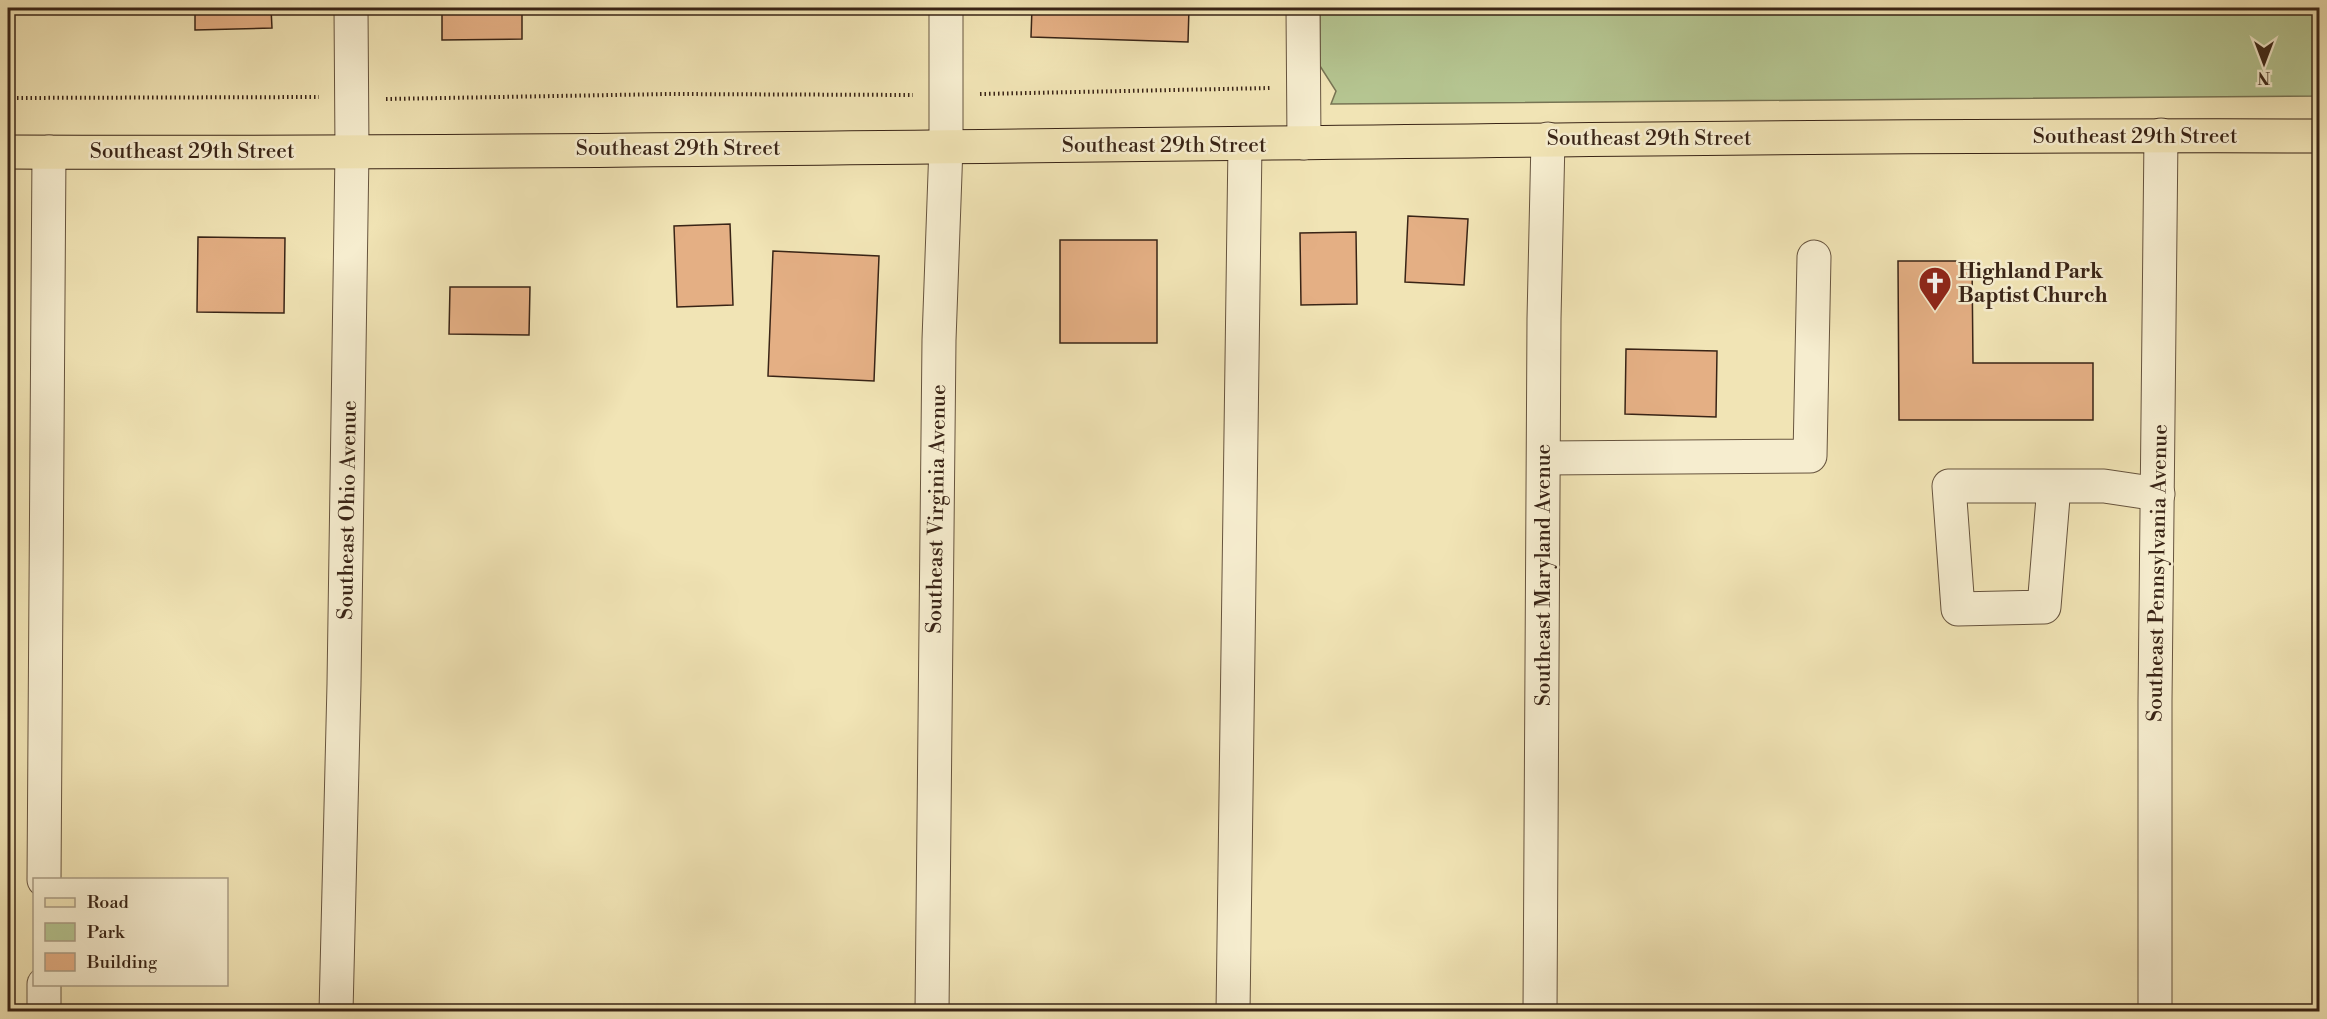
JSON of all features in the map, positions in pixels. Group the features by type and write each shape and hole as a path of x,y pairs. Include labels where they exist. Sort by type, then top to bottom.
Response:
{"main road":[{"name":"Southeast 29th Street","path":"8,152 1245,144 1548,139 2319,136"}],"street":[{"name":"Southeast Ohio Avenue","path":"336,1011 344,684 352,151 351,8"},
{"name":"Southeast Virginia Avenue","path":"932,1011 939,340 946,146 946,8"},
{"path":"1303,8 1304,143"},
{"name":"Southeast Pennsylvania Avenue","path":"2155,1011 2161,135"},
{"name":"Southeast Maryland Avenue","path":"1540,1011 1544,319 1548,139"},
{"path":"1233,1011 1245,144"},
{"path":"44,878 49,152"},
{"path":"1544,458 1810,456 1814,257"},
{"path":"2054,486 2044,607 1958,609 1949,486 2054,486 2104,486 2158,494"},
{"path":"44,986 44,1011"}],"path":[{"path":"8,98 352,97 400,99 669,94 946,95 1303,88"}],"green space":[{"path":"1320,8 2319,8 2319,96 1331,104 1336,91 1320,66"}],"building":[{"path":"195,8 271,8 272,28 195,30"},
{"path":"442,8 522,8 522,39 442,40"},
{"path":"1032,8 1189,8 1188,42 1031,37"},
{"path":"1408,216 1468,219 1464,285 1405,282"},
{"path":"730,224 733,305 677,307 674,226"},
{"path":"1356,232 1357,304 1301,305 1300,233"},
{"path":"198,237 285,238 284,313 197,312"},
{"path":"1060,240 1157,240 1157,343 1060,343"},
{"path":"773,251 879,256 874,381 768,376"},
{"name":"Highland Park Baptist Church","path":"1898,261 1972,261 1973,363 2093,363 2093,420 1899,420"},
{"path":"450,287 530,287 529,335 449,334"},
{"path":"1626,349 1717,351 1716,417 1625,414"}],"place":[{"name":"Highland Park Baptist Church","path":"1935,312"}]}
